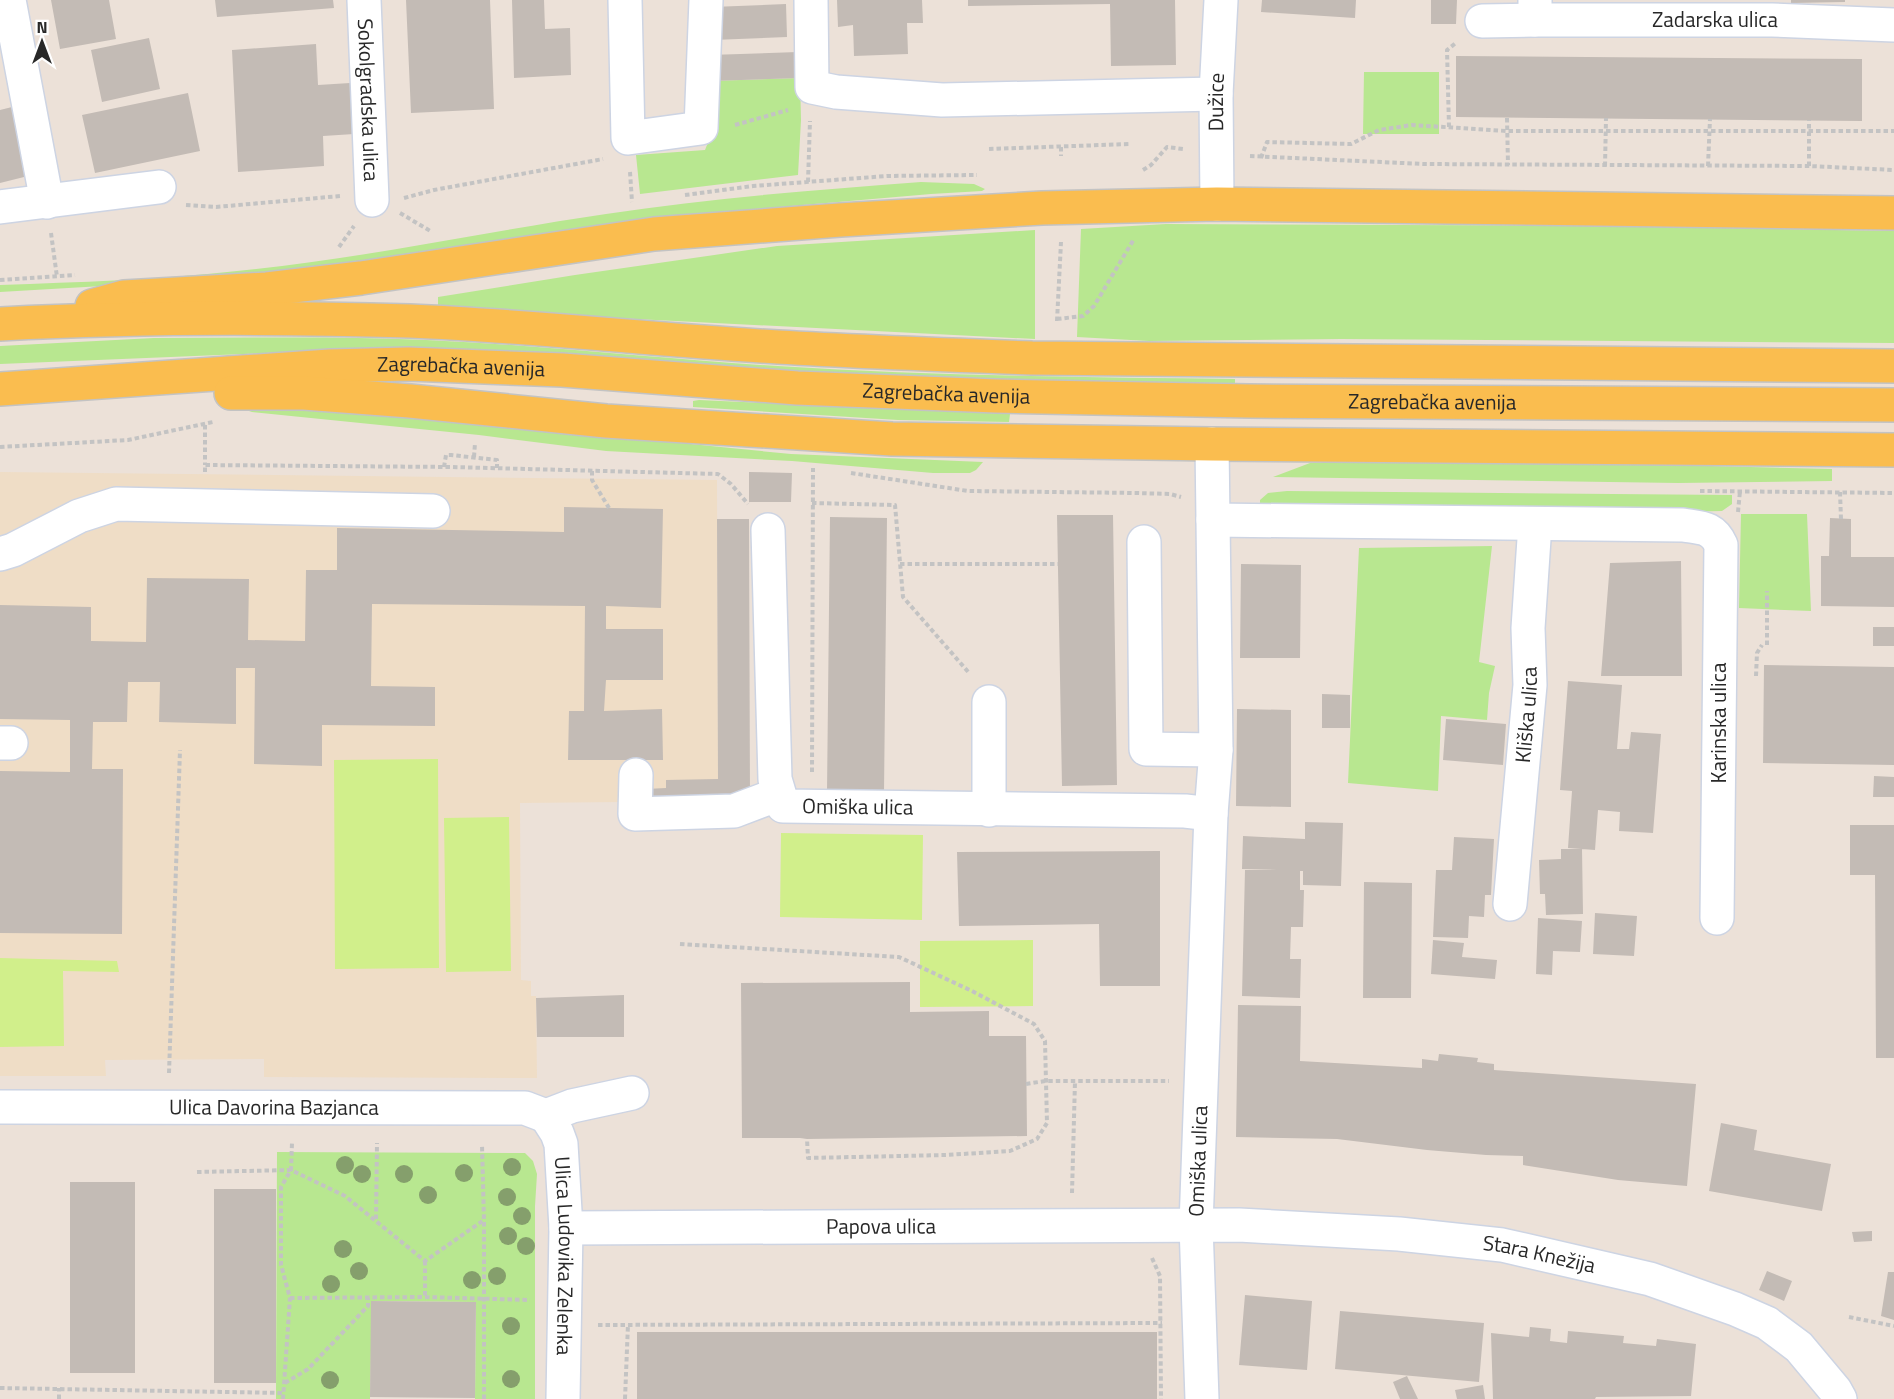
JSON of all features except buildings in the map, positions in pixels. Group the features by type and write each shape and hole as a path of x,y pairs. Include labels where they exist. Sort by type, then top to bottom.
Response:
{"main road":[{"path":"45,322 124,297 267,289 361,278 654,234 1042,208 1217,204 1894,213"},
{"name":"Zagrebačka avenija","path":"0,324 217,318 413,322 776,347 1032,358 1894,366"},
{"name":"Zagrebačka avenija","path":"0,389 330,366 408,364 562,370 797,388 996,396 1261,402 1894,405"},
{"path":"116,381 190,391 304,393 410,401 606,421 892,439 1894,450"}],"street":[{"path":"9,0 47,202"},
{"name":"Sokolgradska ulica","path":"364,0 376,199"},
{"path":"625,0 617,148 701,129 706,0"},
{"path":"812,0 802,98 836,92 942,100 1216,94"},
{"name":"Dužice","path":"1217,204 1216,94 1221,0"},
{"name":"Zadarska ulica","path":"1482,21 1535,10 1772,10 1894,25"},
{"path":"0,207 159,187"},
{"name":"Omiška ulica","path":"1202,1399 1196,1225 1211,814 1216,750 1201,510 1212,444"},
{"path":"0,554 13,550 80,516 116,504 433,511"},
{"path":"1201,510 1535,524"},
{"name":"Karinska ulica","path":"1535,524 1683,525 1711,531 1717,536 1721,545 1717,918"},
{"name":"Kliška ulica","path":"1510,904 1530,685 1528,628 1535,524"},
{"name":"Omiška ulica","path":"768,530 775,779 783,806 1185,811 1211,814"},
{"path":"1144,542 1146,749 1216,750"},
{"path":"989,702 989,810"},
{"path":"636,775 635,814 734,811 779,794"},
{"path":"546,1116 572,1106 632,1093"},
{"name":"Ulica Davorina Bazjanca","path":"0,1107 525,1108 546,1116"},
{"name":"Ulica Ludovika Zelenka","path":"546,1116 561,1144 566,1228 563,1399"},
{"name":"Papova ulica","path":"566,1228 1196,1225"},
{"name":"Stara Knežija","path":"1196,1225 1399,1234 1502,1245 1650,1279 1735,1309 1767,1323 1799,1347 1840,1399"}],"path":[{"path":"1449,127 1447,50 1482,21"},
{"path":"701,129 783,113 802,98"},
{"path":"1507,118 1508,165"},
{"path":"1605,166 1606,118"},
{"path":"1708,166 1710,119"},
{"path":"1809,120 1809,166"},
{"path":"1262,158 1267,141 1351,144 1379,130 1412,124 1508,131 1894,131"},
{"path":"808,138 808,182"},
{"path":"989,149 1130,144"},
{"path":"1061,147 1061,156"},
{"path":"159,187 167,198 186,206 376,199 434,190 617,148"},
{"path":"1248,156 1508,165 1809,166 1894,170"},
{"path":"376,199 436,235"},
{"path":"47,202 57,277"},
{"path":"1058,319 1083,316 1094,306 1135,237"},
{"path":"1057,324 1060,257"},
{"path":"0,447 128,441 219,421"},
{"path":"205,425 205,506"},
{"path":"466,442 487,445"},
{"path":"474,457 475,443"},
{"path":"444,467 446,455 497,460 497,468"},
{"path":"206,465 444,467 718,474 740,494 768,530"},
{"path":"802,466 824,469"},
{"path":"812,773 813,467"},
{"path":"592,471 592,480 609,508"},
{"path":"847,472 968,491 1170,494 1201,510"},
{"path":"1840,492 1841,519"},
{"path":"812,503 895,505 903,597 970,673 989,702"},
{"path":"900,564 1058,564"},
{"path":"1767,591 1767,645"},
{"path":"169,1083 180,750"},
{"path":"680,944 899,957 972,991 1034,1024 1045,1041 1047,1123 1036,1139 1010,1151 808,1158 807,1139"},
{"path":"1026,1084 1045,1081 1176,1081"},
{"path":"1072,1200 1075,1081"},
{"path":"0,1388 283,1396 290,1298 281,1265 281,1187 291,1170 292,1143"},
{"path":"376,1220 377,1143"},
{"path":"482,1145 484,1399"},
{"path":"197,1172 291,1170 345,1196 425,1261"},
{"path":"425,1261 484,1220"},
{"path":"1146,1253 1152,1258 1161,1276 1161,1399"},
{"path":"425,1261 425,1297"},
{"path":"290,1298 534,1299"},
{"path":"285,1383 308,1369 368,1306 368,1298"},
{"path":"1849,1317 1894,1326"},
{"path":"594,1325 1162,1323"},
{"path":"625,1399 628,1324"},
{"path":"59,1388 59,1399"}],"shaded area":[{"path":"0,472 717,480 718,779 623,802 520,803 521,980 531,981 531,996 536,996 537,1078 264,1077 264,1059 105,1060 106,1076 0,1076"}],"green space":[{"path":"1364,72 1439,72 1439,134 1363,134"},
{"path":"800,78 801,120 798,175 640,194 636,155 705,150 713,130 710,81"},
{"path":"921,182 974,184 985,189 745,210 659,221 342,272 0,292 0,285 148,279 283,266 645,208 763,195"},
{"path":"1166,224 1612,226 1894,231 1894,343 1341,339 1149,341 1077,337 1081,229"},
{"path":"1035,230 1035,339 438,309 438,297 777,246"},
{"path":"154,338 426,340 835,369 1006,376 1235,379 1235,383 1010,382 362,349 0,364 0,346"},
{"path":"693,401 1010,414 1009,422 898,420 693,407"},
{"path":"294,405 791,454 983,462 970,473 933,473 792,461 606,451 479,435 252,412 243,409"},
{"path":"1552,462 1832,469 1832,481 1678,483 1273,477 1310,463"},
{"path":"1287,491 1732,495 1732,504 1722,511 1631,513 1260,504 1260,500 1268,493"},
{"path":"1741,514 1807,514 1811,611 1739,608"},
{"path":"1492,546 1479,662 1495,666 1489,693 1487,720 1441,716 1438,791 1348,783 1359,548"},
{"path":"438,759 439,968 335,969 334,760"},
{"path":"509,817 511,971 446,972 444,818"},
{"path":"781,833 923,835 922,920 780,917"},
{"path":"1033,940 1033,1006 920,1007 920,941"},
{"path":"0,958 117,961 119,972 63,971 64,1046 0,1047"},
{"path":"277,1152 525,1153 533,1161 537,1174 535,1399 475,1399 476,1302 372,1301 370,1399 276,1399"}]}
